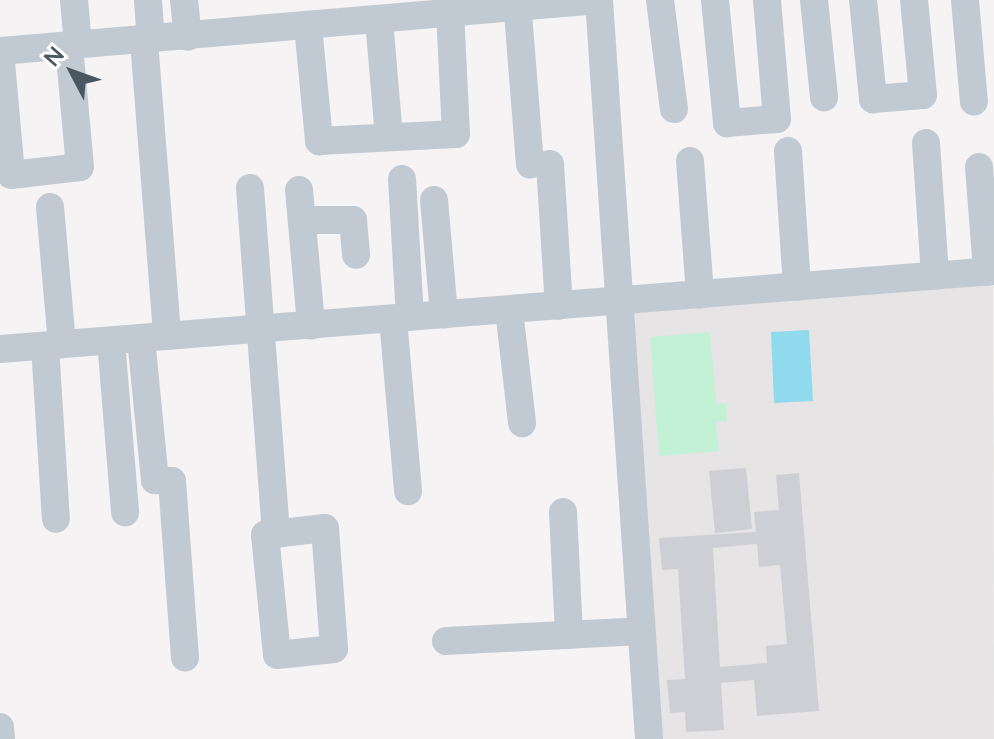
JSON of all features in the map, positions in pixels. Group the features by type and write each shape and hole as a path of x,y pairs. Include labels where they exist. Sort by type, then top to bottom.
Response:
{"street":[{"path":"74,0 74,46 80,167 11,175 0,51 74,46 144,41 308,26 335,12 379,20 414,8 599,0 649,739"},
{"path":"148,0 150,29 144,41 154,337 155,480 172,481 185,658"},
{"path":"184,0 188,37"},
{"path":"660,0 674,109"},
{"path":"715,0 727,123 777,119 767,0"},
{"path":"814,0 824,97"},
{"path":"863,0 873,99 923,95 914,0"},
{"path":"965,0 974,102"},
{"path":"518,4 559,306"},
{"path":"308,26 319,141 456,134 460,8"},
{"path":"379,20 389,137"},
{"path":"926,143 935,276"},
{"path":"788,151 797,287"},
{"path":"690,161 700,295"},
{"path":"0,349 991,271 979,167"},
{"path":"402,179 402,318 408,491"},
{"path":"250,188 276,534"},
{"path":"299,190 311,325"},
{"path":"434,200 444,315"},
{"path":"50,207 56,519"},
{"path":"302,220 353,220 356,255"},
{"path":"509,310 522,423"},
{"path":"111,341 125,512"},
{"path":"563,512 569,635"},
{"path":"325,528 334,649 277,655 265,535 276,534 325,528"},
{"path":"446,641 641,631"},
{"path":"0,727 1,739"}],"shaded area":[{"path":"993,282 994,739 655,739 620,310"}],"green space":[{"path":"710,332 716,404 726,403 727,421 716,422 719,451 659,456 650,337"}],"water":[{"path":"809,330 813,401 774,403 771,332"}],"building":[{"path":"746,468 752,529 715,533 709,471"},
{"path":"799,473 819,711 757,716 754,680 721,683 724,730 686,732 685,712 670,713 667,680 685,679 678,569 662,570 659,538 756,532 754,512 779,510 776,475","holes":["757,544 759,567 780,565 787,644 766,646 767,663 720,667 713,548"]}]}
